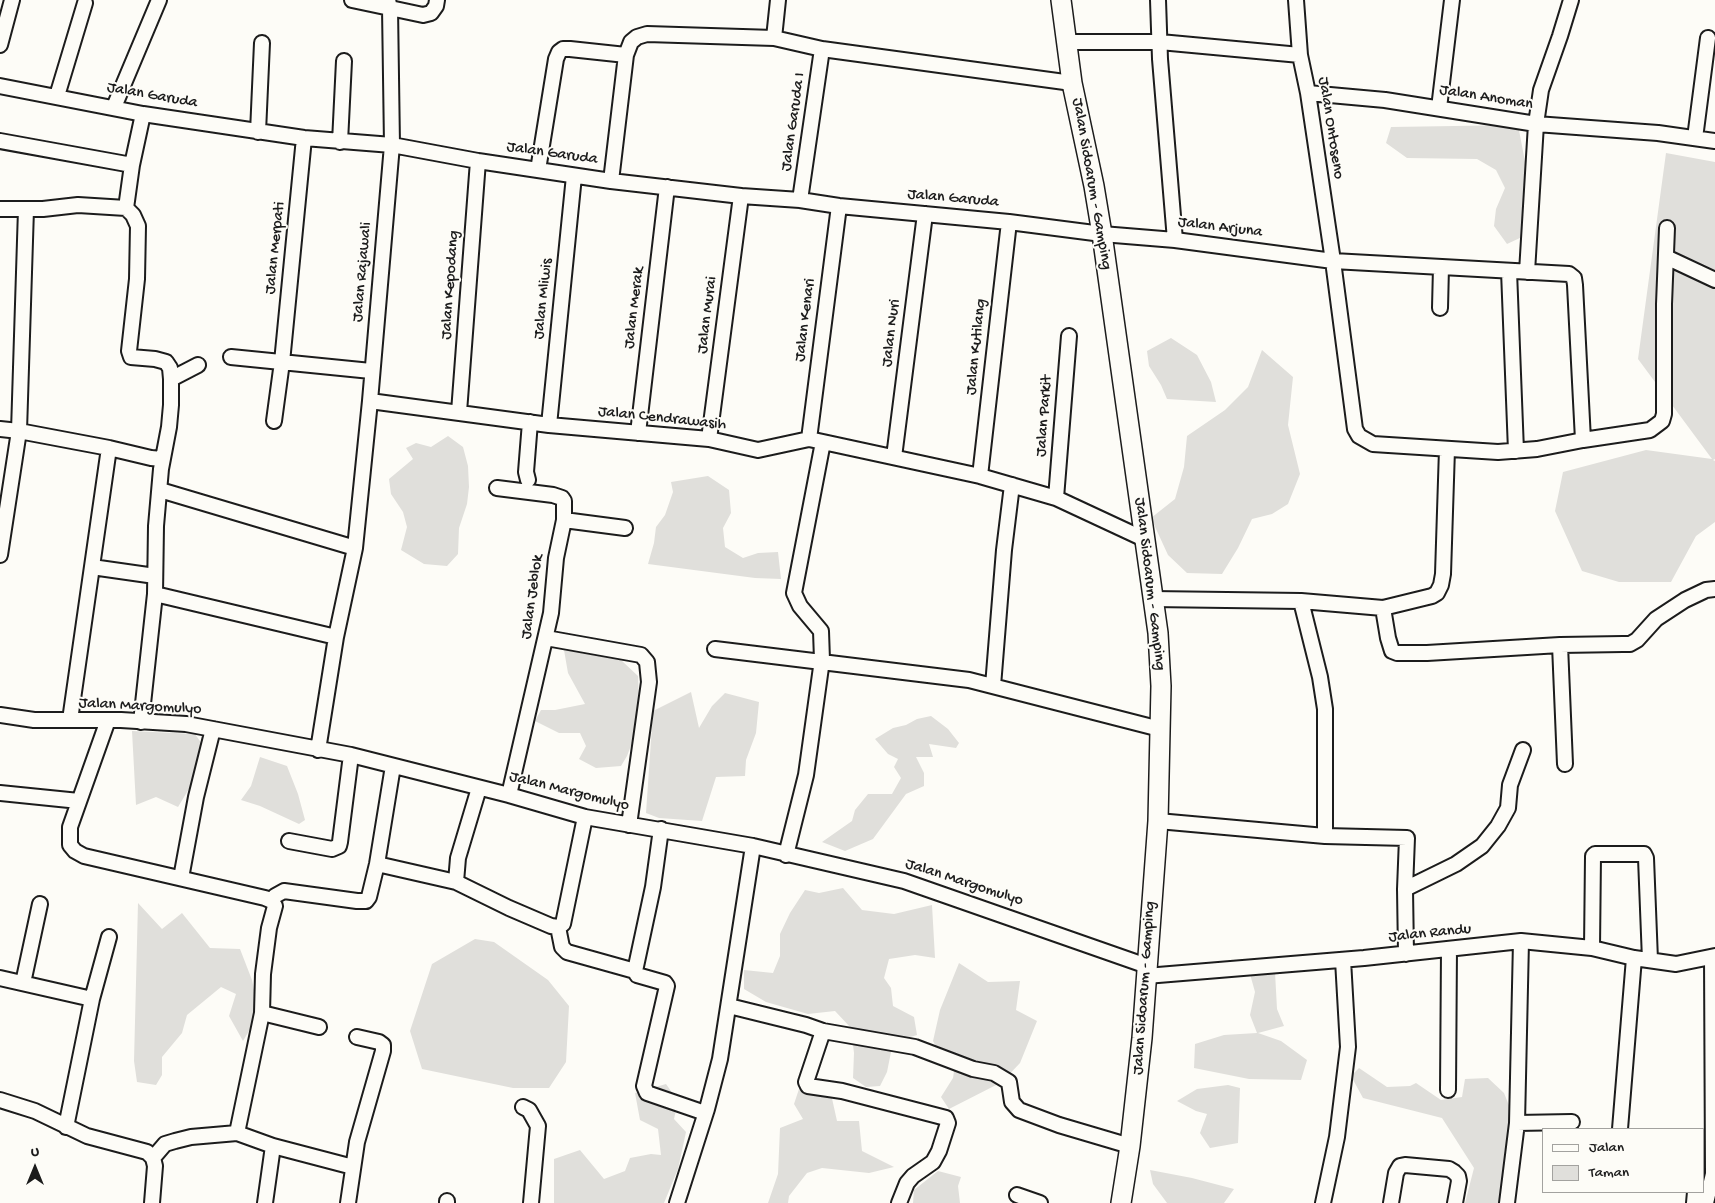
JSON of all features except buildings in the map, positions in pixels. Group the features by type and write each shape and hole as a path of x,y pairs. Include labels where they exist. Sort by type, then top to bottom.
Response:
{"main road":[{"name":"Jalan Sidoarum - Gamping","path":"1060,0 1072,83 1094,186 1102,234 1158,633 1161,686 1158,822 1147,971 1140,1058 1130,1146 1121,1203"}],"street":[{"path":"0,46 12,0"},
{"path":"114,107 159,0"},
{"path":"352,0 389,4 423,15 431,12 436,6 437,0"},
{"path":"774,38 778,0"},
{"path":"1158,0 1160,59 1175,240"},
{"name":"Jalan Ontoseno","path":"1296,0 1300,55 1308,93 1333,261 1355,428 1359,436 1373,444 1448,449"},
{"path":"1439,108 1452,0"},
{"path":"1527,272 1536,124 1541,90 1560,36 1570,0"},
{"path":"57,96 85,3"},
{"name":"Jalan Rajawali","path":"318,750 336,637 355,548 370,401 371,371 392,145 389,4"},
{"path":"611,181 626,55 631,42 637,37 647,34 774,38 822,49 1072,83"},
{"path":"1689,137 1708,38"},
{"path":"1067,42 1160,42 1300,55"},
{"path":"258,132 262,43"},
{"path":"538,170 556,59 559,52 563,49 570,49 626,55"},
{"name":"Jalan Garuda I","path":"800,200 822,49"},
{"path":"340,142 344,61"},
{"name":"Jalan Garuda","path":"0,86 143,114 258,132 340,142 392,145 478,161 611,181 741,196 800,200 839,206 1009,222 1102,234"},
{"name":"Jalan Anoman","path":"1308,93 1385,100 1536,124 1658,133 1715,141"},
{"path":"126,208 132,165 143,114"},
{"name":"Jalan Merpati","path":"274,421 282,362 304,138"},
{"path":"0,141 132,165"},
{"name":"Jalan Kepodang","path":"459,412 478,161"},
{"name":"Jalan Mliwis","path":"549,425 574,176"},
{"name":"Jalan Merak","path":"638,433 667,187"},
{"name":"Jalan Murai","path":"709,439 741,196"},
{"path":"0,208 26,209 78,204 126,208 133,214 138,226 138,279 128,352 131,357 166,362 170,368 171,379 169,427 162,460 156,526 154,594 141,722"},
{"name":"Jalan Kenari","path":"809,439 839,206"},
{"path":"0,555 19,431 26,209"},
{"name":"Jalan Nuri","path":"894,457 925,214"},
{"name":"Jalan Kutilang","path":"980,476 1009,222"},
{"path":"1152,598 1301,601 1383,608 1432,596 1437,593 1441,585 1448,449 1498,452 1537,449 1650,430 1658,424 1664,414 1664,304 1667,228"},
{"name":"Jalan Arjuna","path":"1102,234 1175,240 1333,261 1569,274 1574,278 1582,440"},
{"path":"1666,257 1715,280"},
{"path":"1440,308 1441,267"},
{"path":"1509,271 1516,450"},
{"name":"Jalan Parkit","path":"1056,498 1069,336"},
{"path":"231,357 371,371"},
{"path":"171,379 198,364"},
{"name":"Jalan Cendrawasih","path":"370,401 549,425 709,439 758,450 809,439 980,476 1056,498 1144,539"},
{"path":"528,480 526,472 530,422"},
{"path":"0,429 109,448 162,460"},
{"path":"786,854 806,775 822,660 821,631 800,606 794,593 824,442"},
{"path":"70,720 109,448"},
{"path":"993,686 1004,550 1012,485"},
{"name":"Jalan Jeblok","path":"497,488 560,497 564,501 564,520 556,558 554,595 510,795"},
{"path":"160,490 355,548"},
{"path":"564,520 625,528"},
{"path":"92,566 155,576"},
{"path":"1383,608 1392,651 1397,653 1560,645 1630,644 1637,640 1656,620 1685,600 1706,590 1715,589"},
{"path":"154,594 336,637"},
{"path":"1301,601 1320,677 1325,709 1325,836"},
{"path":"546,638 641,655 647,662 649,682 629,825"},
{"path":"1560,645 1565,764"},
{"path":"715,649 822,660 969,680 1160,728"},
{"name":"Jalan Margomulyo","path":"0,715 34,720 108,720 186,724 351,755 510,795 585,817 753,846 904,881 931,889 1147,971"},
{"path":"108,720 70,827 70,845 75,851 84,856 265,898 272,901 274,906 263,974 262,1013 236,1133"},
{"path":"181,878 196,797 213,729"},
{"path":"1405,889 1456,864 1482,846 1498,826 1508,808 1510,785 1522,750"},
{"path":"289,842 332,849 339,846 351,755"},
{"path":"272,901 275,896 284,891 366,901 369,897 377,864 392,766"},
{"path":"456,882 458,858 479,788"},
{"path":"0,793 79,801"},
{"path":"377,864 456,882 509,908 551,926 558,927 563,924 585,817"},
{"path":"1158,822 1325,836 1407,838 1405,889 1406,954"},
{"path":"634,971 653,887 661,829"},
{"path":"677,1203 720,1059 753,846"},
{"path":"1592,948 1593,856 1595,854 1644,854 1646,858 1650,960"},
{"path":"23,983 40,904"},
{"path":"558,927 562,947 567,952 634,971 637,975 665,983 667,986 644,1086 647,1093 705,1113"},
{"path":"66,1127 92,999 109,937"},
{"path":"1507,1203 1517,1122 1521,941"},
{"name":"Jalan Randu","path":"1147,971 1343,960 1521,941 1592,948 1634,958 1679,964 1714,956"},
{"path":"1448,1090 1449,950"},
{"path":"1706,1203 1714,956"},
{"path":"1620,1128 1634,958"},
{"path":"1323,1203 1337,1137 1348,1047 1343,960"},
{"path":"0,978 92,999"},
{"path":"728,1006 824,1031 915,1047 973,1069 994,1073 1009,1082 1012,1102 1019,1110 1059,1125 1130,1146"},
{"path":"262,1013 319,1027"},
{"path":"824,1031 806,1082 808,1086 842,1090 946,1118 948,1122 939,1151 933,1162 913,1176 907,1183 899,1203"},
{"path":"348,1203 357,1142 382,1051 382,1045 379,1042 356,1037"},
{"path":"0,1100 35,1111 66,1127 103,1141 147,1152 153,1158 155,1166 152,1203"},
{"path":"524,1107 529,1110 538,1126 531,1203"},
{"path":"1517,1122 1572,1122"},
{"path":"153,1158 165,1144 191,1137 236,1133 272,1146 353,1167"},
{"path":"265,1203 272,1146"},
{"path":"1391,1203 1396,1174 1400,1166 1405,1165 1449,1169 1454,1172 1458,1176 1459,1181 1455,1203"},
{"path":"1017,1195 1040,1203"}],"green space":[{"path":"1518,125 1527,172 1523,188 1522,237 1507,244 1494,226 1496,209 1505,188 1496,170 1477,159 1407,158 1386,143 1391,127"},
{"path":"1666,153 1715,162 1715,459 1713,460 1715,461 1715,522 1696,536 1671,582 1619,582 1582,571 1555,511 1563,472 1646,450 1712,459 1638,359"},
{"path":"1171,338 1197,355 1211,382 1216,402 1167,399 1149,366 1147,351"},
{"path":"1262,350 1293,377 1288,425 1300,474 1288,504 1272,514 1252,519 1238,548 1222,574 1187,573 1168,555 1151,518 1175,499 1184,467 1187,436 1225,410 1248,387"},
{"path":"448,436 463,447 468,466 469,487 467,504 459,528 458,554 447,566 424,564 401,550 407,527 403,512 391,494 389,479 413,459 406,448 416,443 431,447"},
{"path":"708,476 729,490 731,513 723,528 725,547 743,558 758,553 778,552 781,579 755,578 648,564 656,527 665,515 673,492 671,482"},
{"path":"564,650 621,660 638,676 640,722 627,756 621,766 596,768 579,759 586,746 580,733 559,733 535,721 541,710 555,710 585,704 568,673"},
{"path":"691,692 699,728 712,706 725,693 759,702 756,733 746,760 745,776 716,777 702,821 659,818 646,813 653,711"},
{"path":"931,716 948,729 959,743 956,748 929,744 933,757 916,757 924,773 924,786 906,794 873,839 845,851 822,842 852,821 855,810 868,794 892,794 901,778 894,767 898,759 888,754 875,739 893,728"},
{"path":"132,731 195,734 202,744 201,769 178,807 156,797 136,805"},
{"path":"260,757 287,766 298,794 305,820 299,824 260,806 241,800 251,786"},
{"path":"843,888 862,910 894,914 932,905 935,958 915,955 889,959 884,978 891,988 893,1006 914,1017 917,1035 893,1042 887,1072 880,1086 866,1087 853,1078 854,1053 851,1028 835,1011 808,1014 766,1002 744,989 744,970 773,973 780,956 780,934 790,913 805,890 819,893"},
{"path":"138,903 162,929 182,913 210,948 240,949 252,980 259,1014 243,1041 229,1016 236,994 221,987 187,1015 182,1033 162,1057 162,1075 156,1085 137,1082 134,1061"},
{"path":"475,939 494,942 548,980 569,1006 566,1062 549,1088 513,1088 422,1069 410,1031 432,964"},
{"path":"959,963 988,982 1020,981 1016,1010 1037,1021 1020,1063 1002,1082 949,1109 941,1097 953,1078 956,1058 940,1054 933,1041 940,1010"},
{"path":"1275,972 1277,1009 1284,1026 1258,1033 1281,1041 1307,1060 1301,1080 1249,1079 1194,1068 1195,1044 1224,1035 1257,1033 1250,1015 1255,992 1250,974"},
{"path":"1359,1068 1387,1087 1410,1086 1416,1083 1441,1100 1462,1097 1465,1079 1488,1078 1504,1093 1512,1113 1504,1155 1503,1192 1500,1203 1465,1203 1474,1168 1442,1118 1363,1098 1351,1076"},
{"path":"817,1079 831,1094 837,1121 859,1121 862,1151 894,1167 869,1173 822,1168 807,1173 789,1196 788,1203 768,1203 778,1174 780,1128 803,1119 794,1104 801,1083"},
{"path":"666,1084 678,1101 674,1119 686,1132 678,1169 664,1203 554,1203 554,1159 580,1150 604,1179 625,1171 630,1158 651,1154 661,1155 658,1129 640,1120 635,1093"},
{"path":"1228,1085 1240,1088 1238,1143 1210,1148 1200,1133 1207,1114 1196,1111 1177,1101 1197,1089"},
{"path":"1150,1170 1234,1189 1224,1203 1167,1203 1153,1184"},
{"path":"938,1171 961,1177 958,1186 960,1203 913,1203 914,1190"}]}
